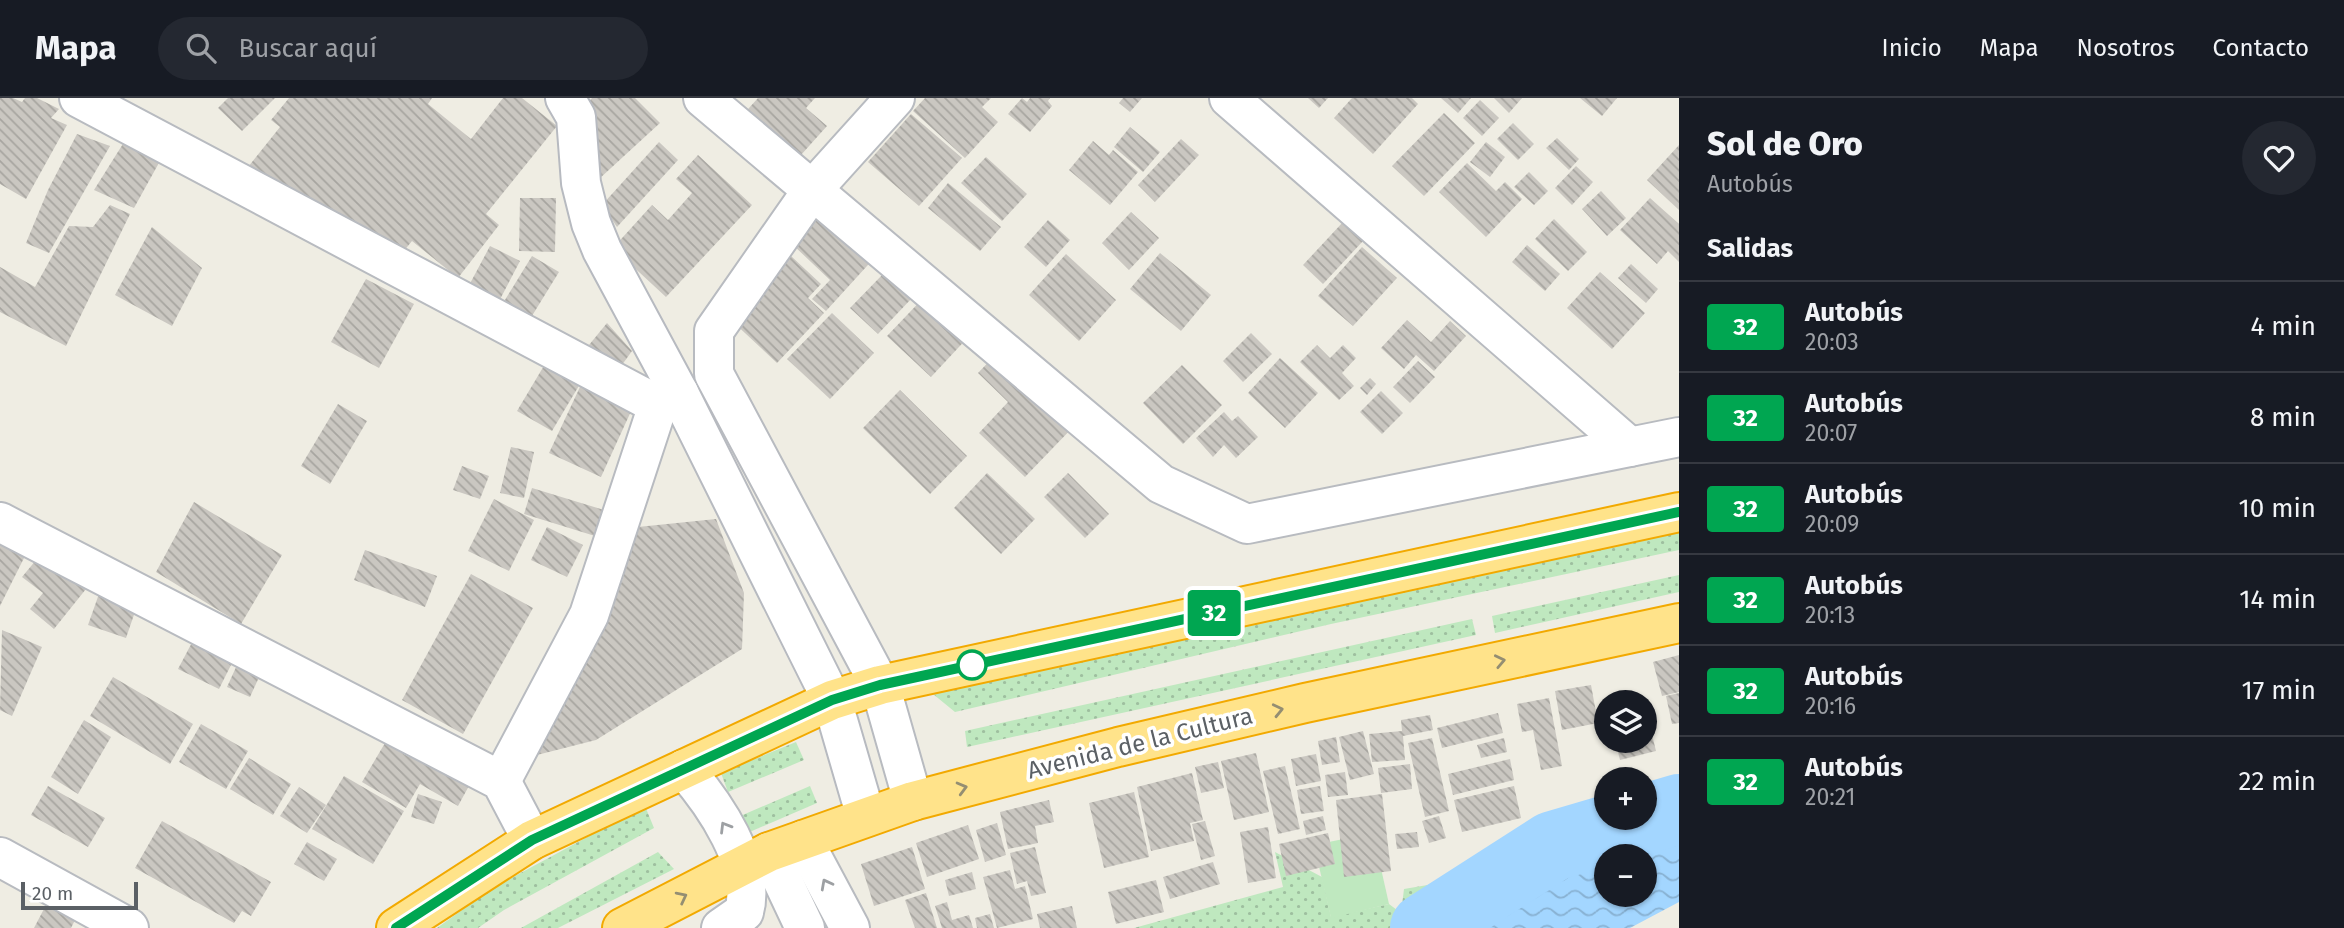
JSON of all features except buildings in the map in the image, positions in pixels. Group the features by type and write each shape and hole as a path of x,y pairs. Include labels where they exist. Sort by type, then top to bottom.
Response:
{"highway":[{"path":"396,928 532,840 832,700 880,685 1679,512"},
{"name":"Avenida de la Cultura","path":"622,928 771,853 913,801 1118,747 1305,703 1679,623"}],"street":[{"path":"79,98 667,387"},
{"path":"565,98 576,117 581,183 591,223 602,250 667,387 832,700 866,817"},
{"path":"703,98 1161,484 1247,524 1679,437"},
{"path":"895,98 813,189 714,331 714,373 880,685 913,801"},
{"path":"1229,98 1630,447"},
{"path":"501,781 589,615 667,387"},
{"path":"0,522 501,781 532,840"},
{"path":"684,769 732,838 771,853 850,928"},
{"path":"721,928 744,912 771,853"},
{"path":"771,853 805,928"},
{"path":"0,857 129,928"}],"green space":[{"path":"1679,526 1679,550 1331,624 955,712 933,694"},
{"path":"1679,575 1679,592 1495,633 1492,616"},
{"path":"1472,619 1476,635 967,747 965,731"},
{"path":"796,742 804,760 728,792 721,773"},
{"path":"810,786 817,803 745,834 738,817"},
{"path":"645,806 654,828 504,910 478,928 437,928 491,889"},
{"path":"1373,833 1389,904 1331,918 1314,845"},
{"path":"658,852 674,869 558,928 521,928"},
{"path":"1275,852 1322,877 1331,917 1389,904 1401,913 1404,889 1516,870 1425,928 1134,928 1283,887"}],"water":[{"path":"1679,809 1679,902 1630,928 1425,928 1553,846 1607,830 1657,830 1657,815"}],"waterway":[{"path":"1425,928 1553,846 1679,809"}],"bus line":[{"name":"32","path":"396,928 532,840 832,700 880,685 1679,512"}]}
